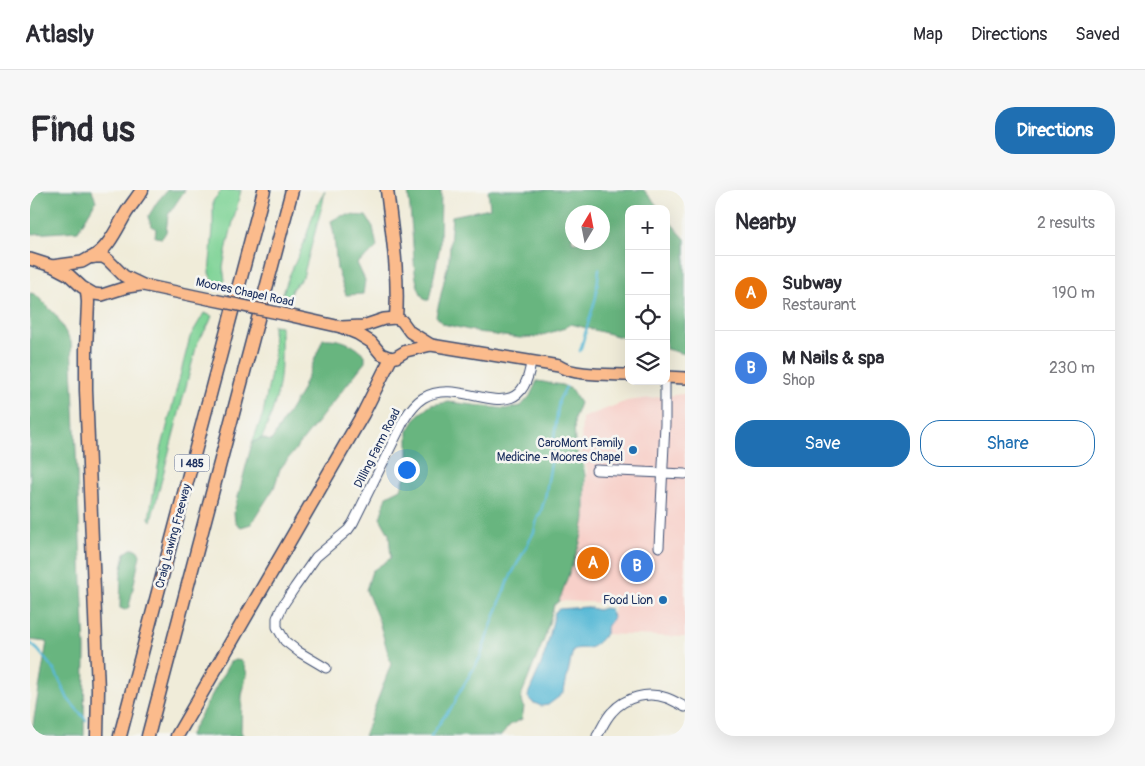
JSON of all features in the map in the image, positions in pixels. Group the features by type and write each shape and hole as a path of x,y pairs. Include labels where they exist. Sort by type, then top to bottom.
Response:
{"highway":[{"path":"88,259 99,254 104,248 142,190"},
{"name":"Craig Lawing Freeway","path":"120,736 264,190"},
{"name":"I 485","path":"148,736 292,190"},
{"path":"387,190 396,267 396,318"},
{"path":"83,287 88,302 86,382 98,680 97,736"},
{"path":"177,736 363,414 391,358"}],"main road":[{"name":"Moores Chapel Road","path":"88,259 102,258 108,260 124,276 143,285 341,327 366,338 381,354 391,358"},
{"path":"30,259 52,266 69,275 83,287"},
{"path":"52,266 88,259"},
{"path":"83,287 78,272 88,259"},
{"name":"Moores Chapel Road","path":"83,287 94,294 102,295 127,286 143,285"},
{"path":"396,318 402,321 410,332 431,346"},
{"name":"Moores Chapel Road","path":"341,327 363,326 384,319 396,318"},
{"path":"406,351 411,342 410,332"},
{"path":"391,358 406,351 431,346 559,366 566,364 625,369"},
{"path":"559,366 564,370 625,375"},
{"path":"670,371 685,372"},
{"path":"670,377 685,378"}],"street":[{"name":"Dilling Farm Road","path":"326,668 285,641 277,627 277,618 295,586 316,557 353,523 402,423 411,409 424,397 431,394 448,392 467,393 497,400 510,399 525,385 531,362"},
{"path":"659,547 665,385"},
{"path":"596,470 685,474"},
{"path":"597,736 611,713 624,701 640,696 658,696 685,706"}],"shaded area":[{"path":"685,394 685,637 606,634 606,629 613,617 614,603 559,601 580,543 585,519 587,469 581,449 582,418 627,401"}],"green space":[{"path":"30,190 92,190 96,201 78,231 32,234 30,233"},
{"path":"167,190 185,190 168,215 166,232 162,238 155,237 156,229 151,225 148,217"},
{"path":"222,190 241,190 223,267 225,280 221,286 213,282 209,273 213,229 213,201"},
{"path":"325,190 303,277 292,289 289,301 286,302 282,296 304,243 315,209"},
{"path":"408,190 441,190 440,246 429,300 425,300 416,281"},
{"path":"488,190 644,190 657,205 625,205 625,338 571,324 565,328 536,337 520,338 487,334 443,324 436,316 449,259 452,216 490,208"},
{"path":"346,215 366,216 373,227 377,247 357,263 365,280 363,294 346,295 337,269 331,221"},
{"path":"670,222 685,239 685,354 670,350"},
{"path":"30,293 35,294 56,315 71,342 85,649 84,736 31,736 47,642 30,640"},
{"path":"204,313 212,316 197,344 151,521 149,518 161,450 190,337"},
{"path":"273,325 281,326 279,385 270,419 262,438 252,443 263,414 274,357"},
{"path":"323,339 341,341 351,345 365,355 365,362 280,469 274,488 251,524 241,527 235,522 234,512 252,443 262,438 271,441 301,392"},
{"path":"537,381 562,385 571,389 580,403 574,419 575,445 577,453 582,460 585,475 585,519 580,543 559,601 554,605 545,637 521,696 524,707 522,719 510,725 501,736 364,736 391,664 379,621 366,590 372,571 391,558 389,534 380,518 387,496 401,489 408,466 408,431 418,415 431,405 449,402 506,409 521,406 530,396"},
{"path":"131,549 137,549 140,555 129,607 125,610 120,608 121,575 125,553"},
{"path":"242,661 247,673 242,696 241,731 243,736 189,736 230,662"}],"water":[{"path":"587,607 598,610 610,609 613,617 606,629 606,634 592,647 573,650 564,691 560,696 548,705 541,706 532,702 528,697 529,692 547,647 555,612 559,609"}],"waterway":[{"path":"580,351 596,297 599,269"},
{"path":"431,736 455,703 456,698 480,658 507,583 534,532 545,498 559,400 566,387"},
{"path":"30,643 55,671 68,699 86,720"}],"place":[{"name":"CaroMont Family Medicine - Moores Chapel","path":"633,450"},
{"name":"Subway","path":"593,563"},
{"name":"M Nails & spa","path":"637,566"},
{"name":"Food Lion","path":"663,600"}]}
